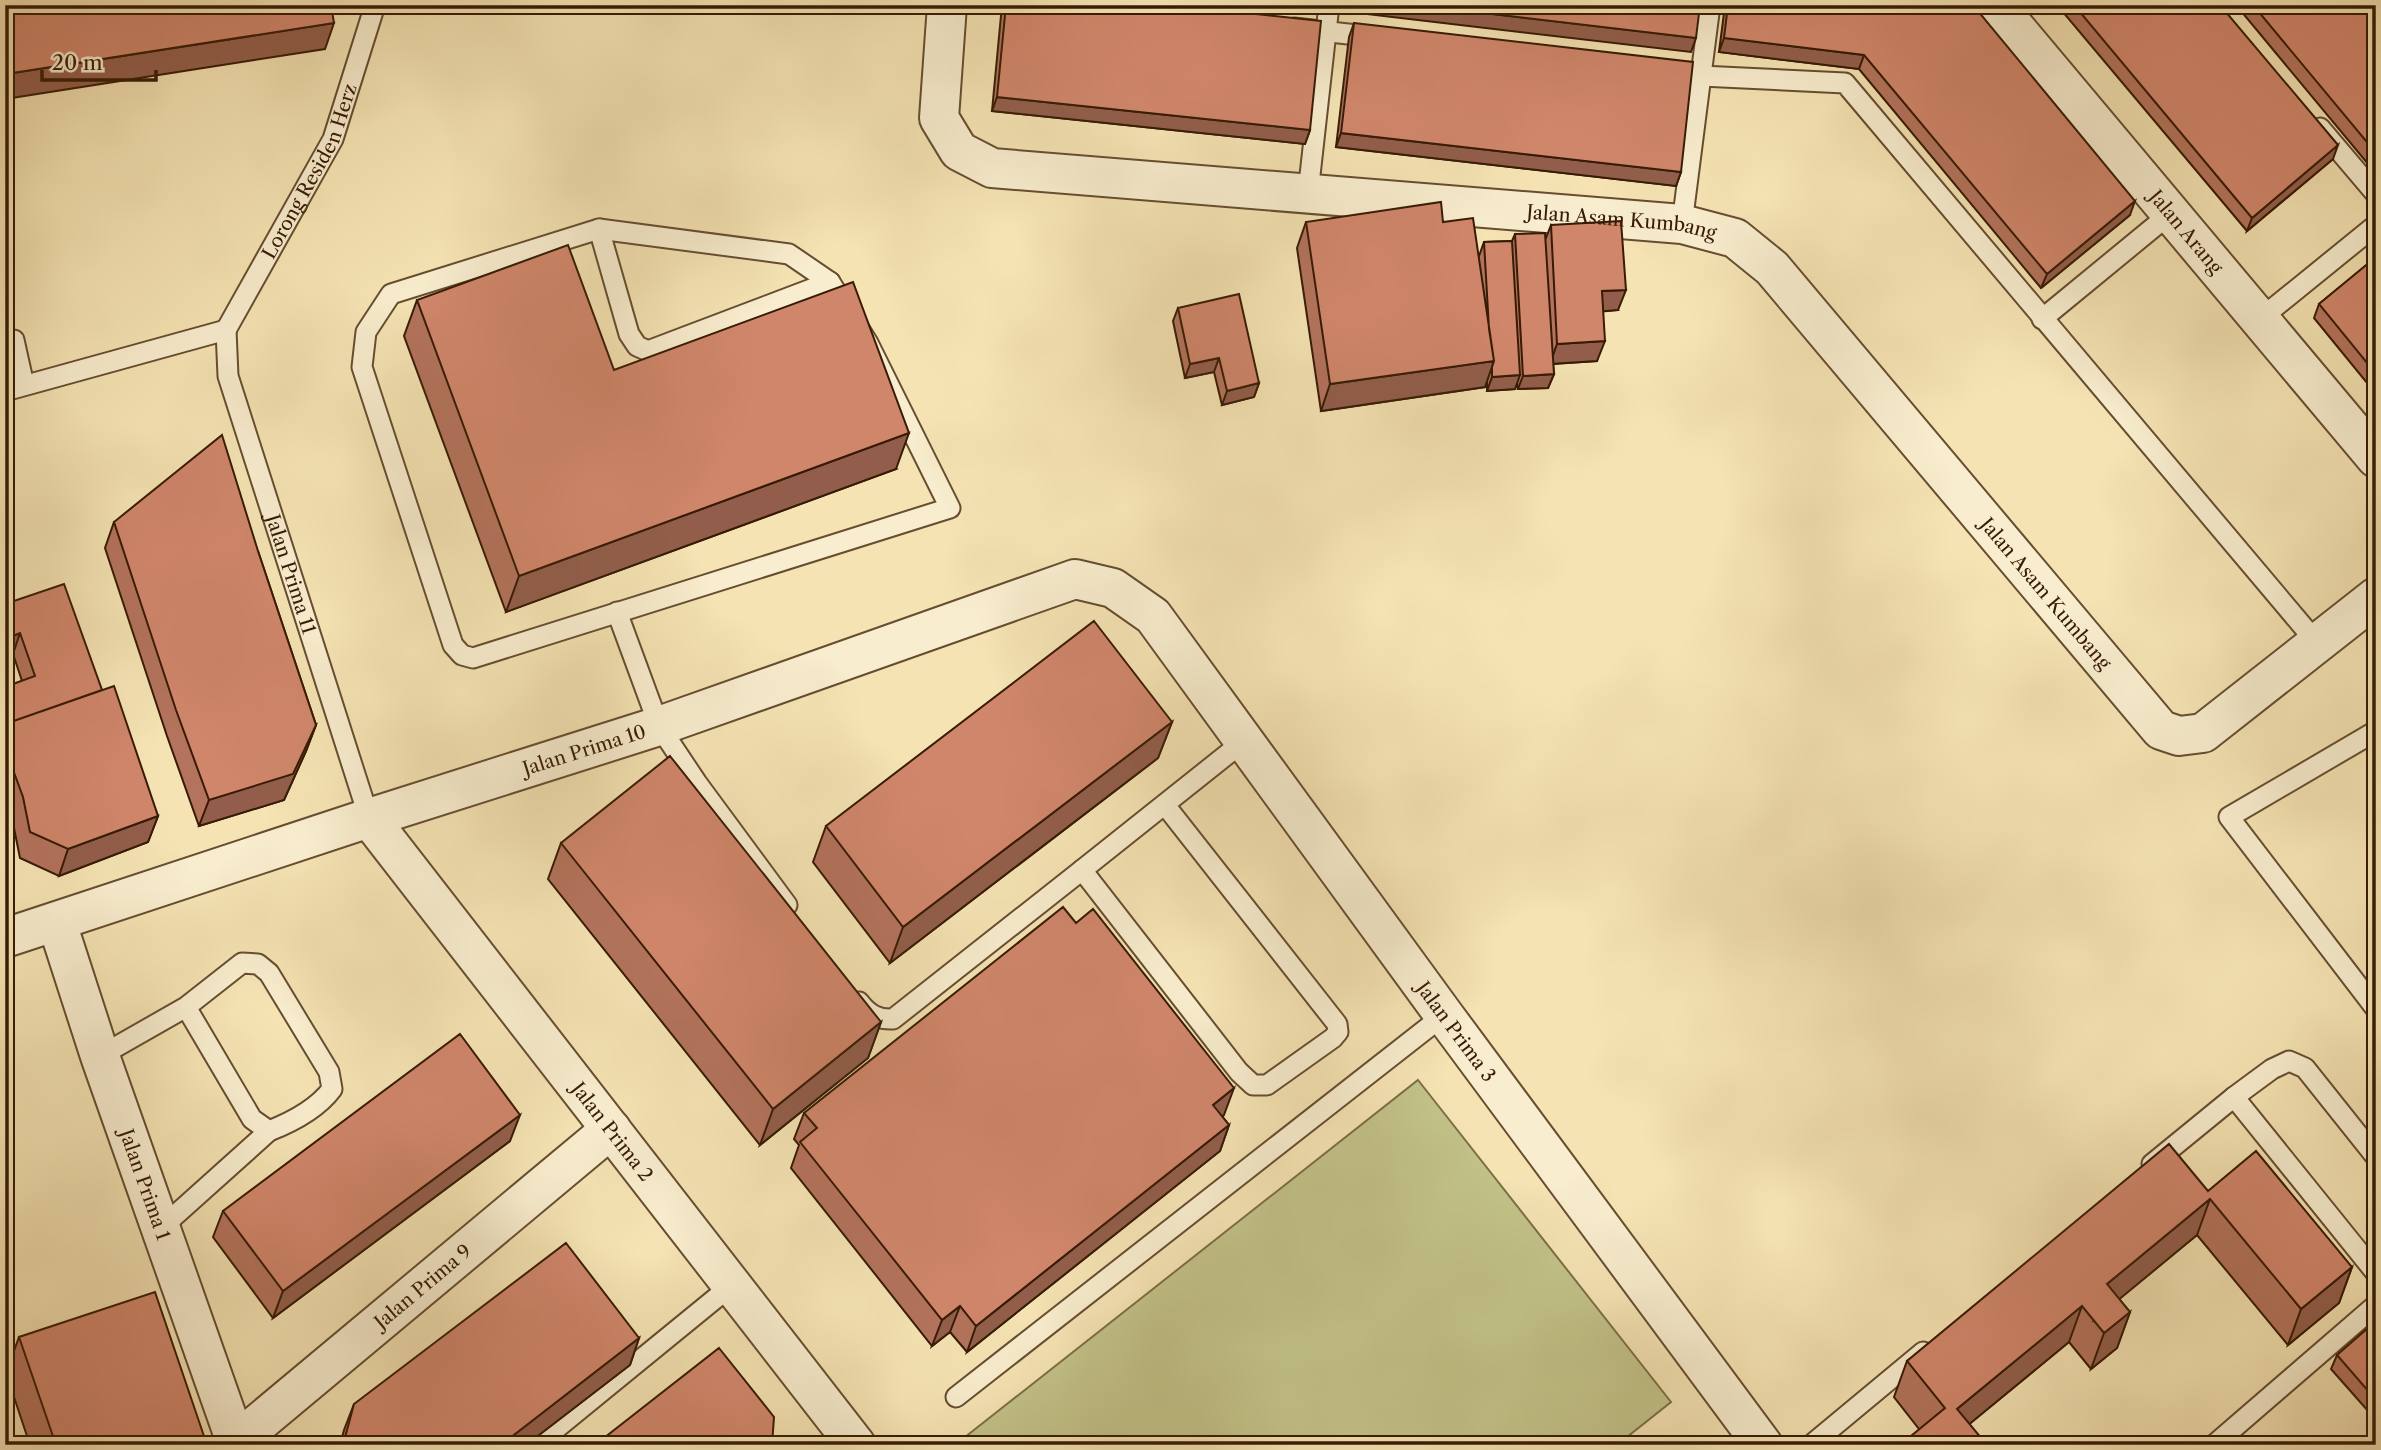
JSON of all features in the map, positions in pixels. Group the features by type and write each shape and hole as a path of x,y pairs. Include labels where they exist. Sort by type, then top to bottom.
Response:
{"street":[{"name":"Jalan Asam Kumbang","path":"947,5 939,118 959,150 992,168 1682,224 1735,238 1772,268 2161,730 2179,736 2203,733 2376,597"},
{"name":"Jalan Arang","path":"1996,5 2376,458"},
{"name":"Jalan Prima 10","path":"5,938 659,726 1075,579 1113,588 1153,616"},
{"name":"Jalan Prima 3","path":"1153,616 1763,1445"},
{"name":"Jalan Prima 2","path":"369,818 856,1445"},
{"name":"Jalan Prima 1","path":"57,923 100,1056 237,1443"},
{"name":"Jalan Prima 9","path":"237,1443 611,1129"}],"lane":[{"name":"Lorong Residen Herz","path":"226,330 333,139 375,5"},
{"path":"1308,193 1329,5"},
{"path":"1682,224 1710,5"},
{"path":"1273,26 1396,39"},
{"path":"1646,69 1701,76 1845,83 2317,643"},
{"path":"2305,110 2376,194"},
{"path":"2042,319 2171,213"},
{"path":"2260,319 2376,225"},
{"path":"599,229 629,334 637,346 649,351 830,282"},
{"path":"599,229 789,254 830,282 868,343 950,508 472,658 462,655 453,645 362,367 366,332 391,294 599,229"},
{"path":"14,340 15,388 226,330"},
{"name":"Jalan Prima 11","path":"226,330 228,376 369,818"},
{"path":"617,612 659,726 697,783 801,924"},
{"path":"2376,731 2229,817 2376,1009"},
{"path":"849,988 865,1010 881,1020 893,1019 1244,741"},
{"path":"1082,870 1239,1072 1253,1085 1267,1085 1333,1038 1338,1032 1337,1024 1165,805"},
{"path":"100,1056 186,1007 242,963 258,964 269,973 329,1072 332,1089 323,1101 269,1131 162,1228"},
{"path":"186,1007 252,1119 269,1131"},
{"path":"956,1396 1444,1015"},
{"path":"2138,1175 2234,1097 2272,1069 2289,1061 2305,1068 2376,1157"},
{"path":"2234,1097 2376,1273"},
{"path":"537,1445 732,1285"},
{"path":"2214,1445 2376,1306"},
{"path":"1811,1445 1938,1340"}],"green space":[{"path":"1418,1080 1671,1402 1617,1445 955,1445"}],"building":[{"path":"5,5 331,5 334,23 6,74"},
{"path":"1006,5 1172,5 1321,21 1310,130 997,97"},
{"path":"1417,5 1700,5 1696,38"},
{"path":"1728,5 1973,5 2135,201 2047,274 1864,55 1724,38"},
{"path":"2074,5 2220,5 2338,145 2252,218"},
{"path":"2253,5 2376,5 2376,153"},
{"path":"1354,23 1693,62 1681,172 1341,133"},
{"path":"1441,202 1443,222 1473,218 1494,361 1330,384 1306,222"},
{"path":"1621,221 1626,290 1602,291 1605,341 1557,344 1551,225"},
{"path":"1545,233 1554,374 1523,376 1515,234"},
{"path":"1512,241 1520,375 1492,377 1494,361 1489,329 1484,242"},
{"path":"568,245 614,370 853,282 909,433 519,576 417,300"},
{"path":"2376,257 2376,374 2319,304"},
{"path":"1239,294 1259,383 1227,391 1219,358 1190,364 1178,308"},
{"path":"222,435 316,725 293,774 209,800 176,710 114,522"},
{"path":"64,584 102,690 5,724 5,687 35,676 20,633 5,639 5,604"},
{"path":"1094,621 1172,722 903,927 826,826"},
{"path":"114,686 158,816 68,849 30,832 23,797 5,748 5,724"},
{"path":"670,756 881,1022 773,1109 561,843"},
{"path":"1063,907 1076,923 1093,909 1234,1088 1213,1105 1229,1125 976,1326 960,1306 942,1320 800,1142 817,1128 804,1113"},
{"path":"460,1034 520,1115 283,1291 223,1211"},
{"path":"2169,1144 2208,1191 2256,1151 2352,1267 2301,1309 2210,1199 2107,1284 2130,1312 2104,1333 2082,1306 1957,1409 1987,1445 1900,1445 1945,1408 1907,1361"},
{"path":"566,1243 639,1338 501,1445 343,1445 354,1404"},
{"path":"155,1292 207,1445 56,1445 19,1337"},
{"path":"2376,1321 2376,1400 2337,1355"},
{"path":"719,1348 774,1417 772,1445 595,1445"}]}
